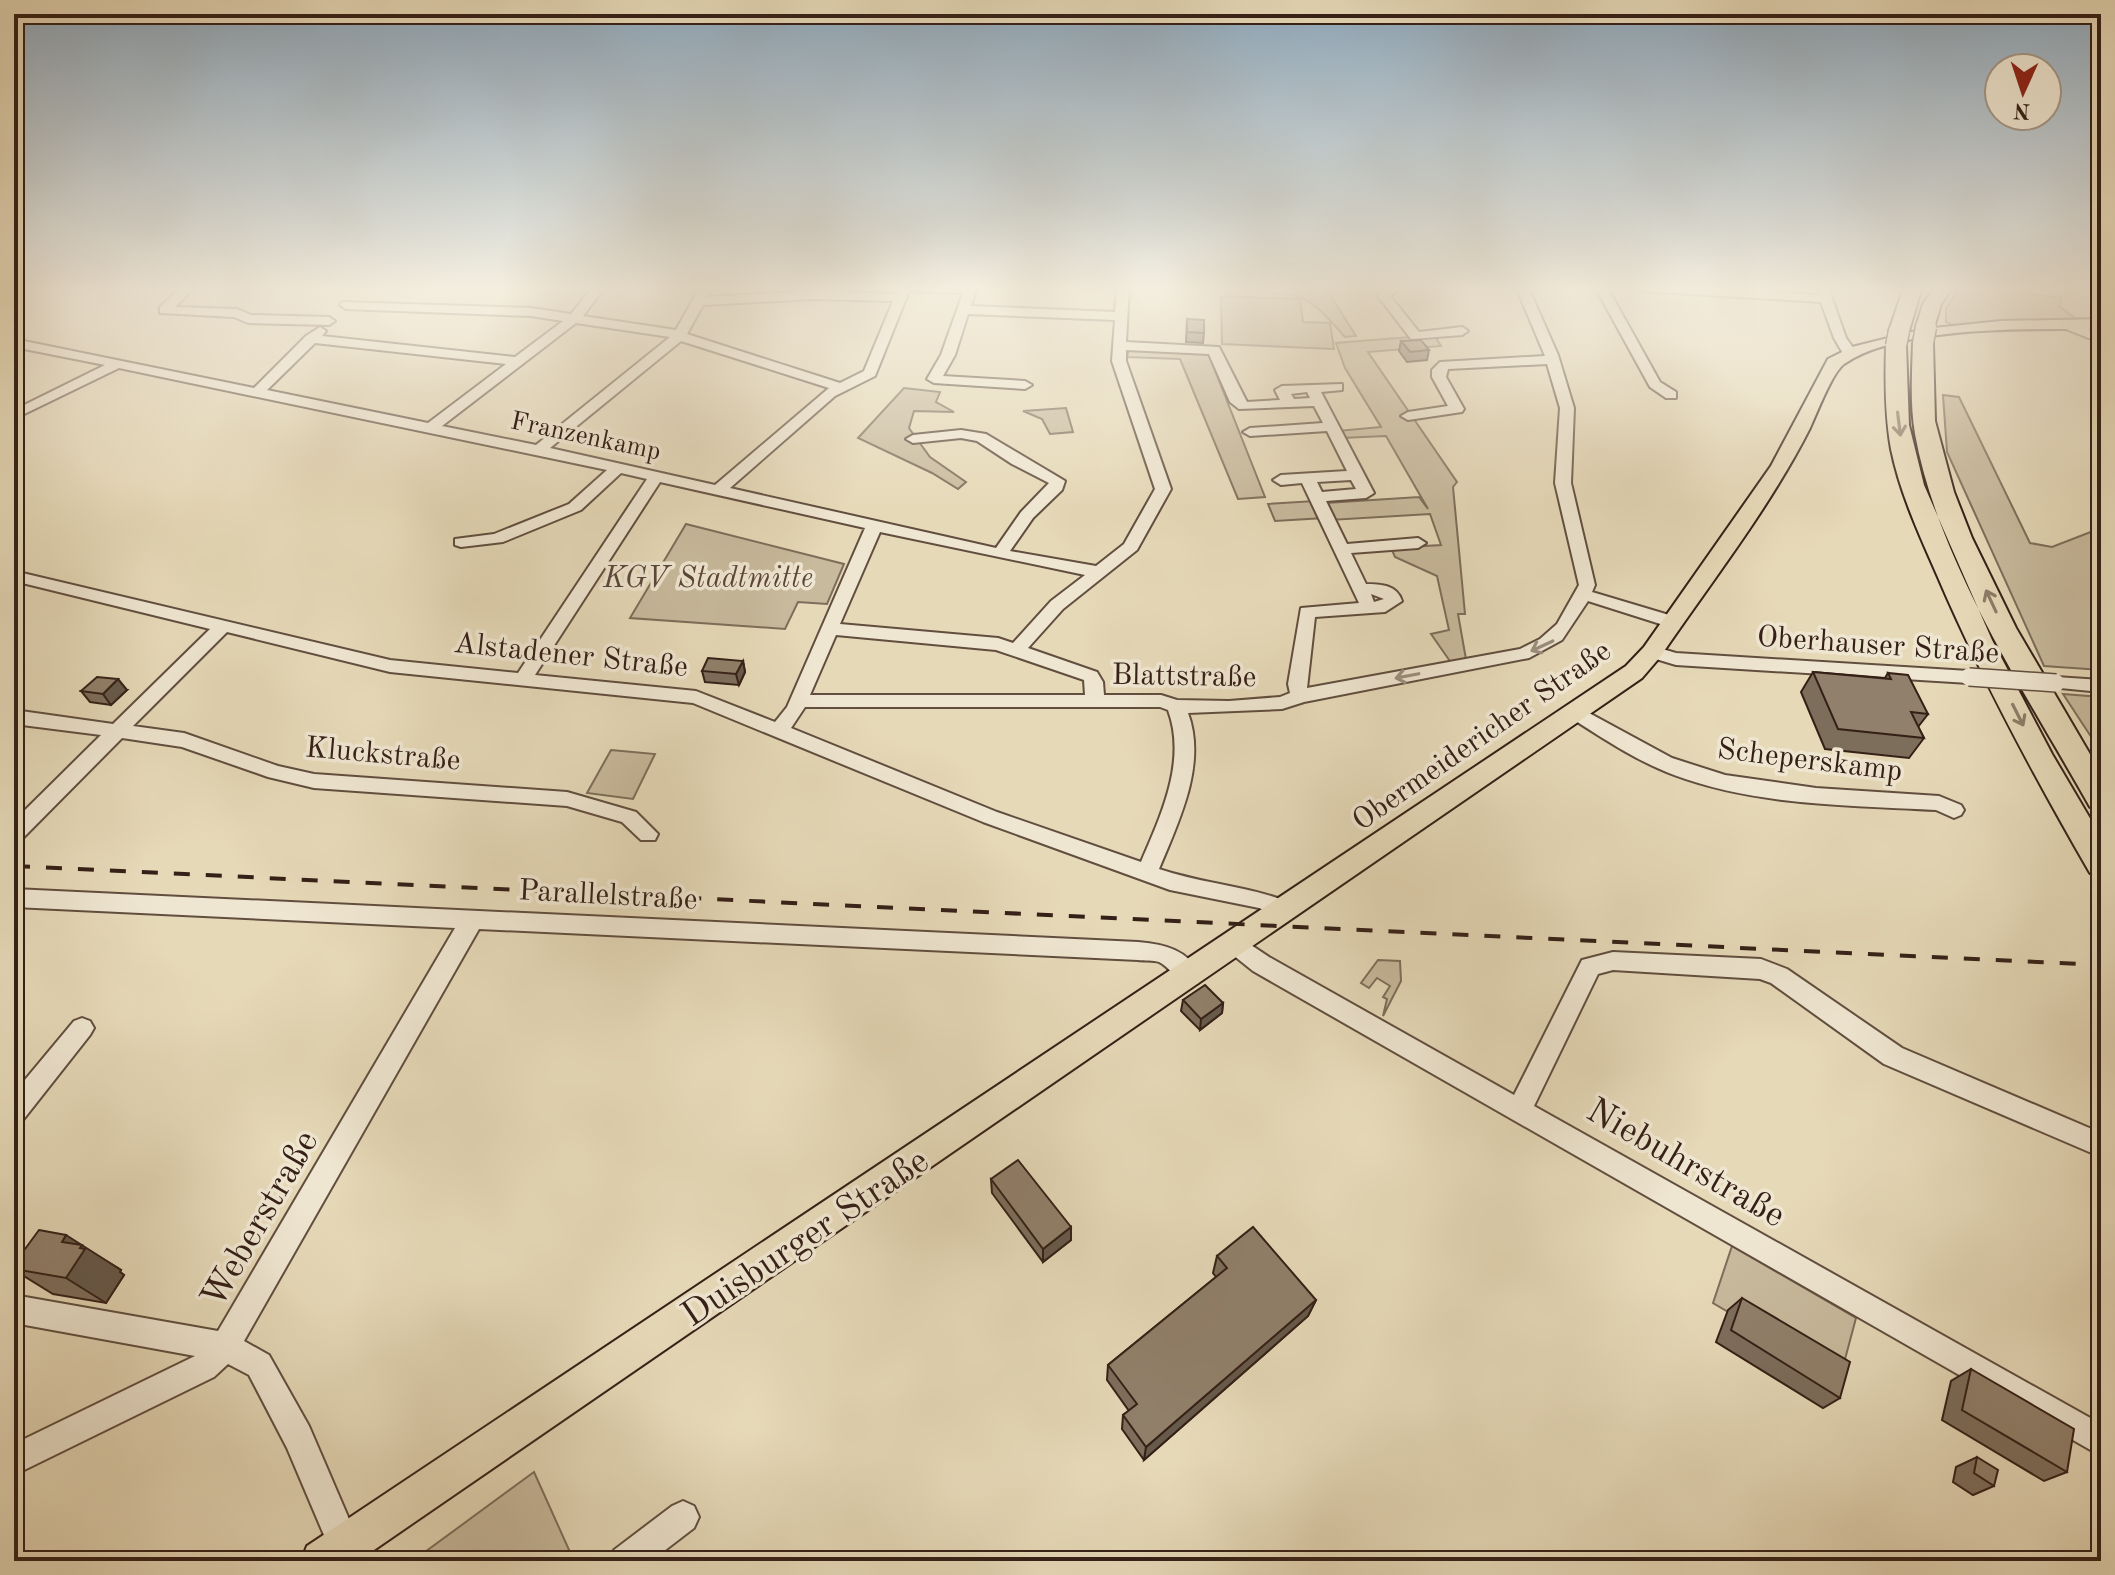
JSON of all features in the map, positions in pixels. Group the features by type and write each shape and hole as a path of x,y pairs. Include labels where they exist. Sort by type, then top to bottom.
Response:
{"highway":[{"path":"1896,360 1894,387 1901,440 1922,509 1970,624 2056,788 2101,864"},
{"path":"1923,360 1921,398 1928,446 1952,516 2006,635 2101,799"}],"main road":[{"name":"Obermeidericher Straße","path":"1286,910 1634,672 1652,652 1781,466 1837,360"},
{"name":"Duisburger Straße","path":"339,1556 1286,910"}],"street":[{"name":"Franzenkamp","path":"101,360 432,427 1000,554 1099,572"},
{"path":"257,392 289,360"},
{"path":"513,360 518,361"},
{"path":"539,450 649,360"},
{"path":"751,360 839,387"},
{"path":"720,489 839,387 871,372 876,360"},
{"path":"945,360 934,379 1025,385"},
{"path":"1017,649 1057,605 1131,547 1163,489 1119,360"},
{"path":"1219,360 1238,404 1249,407 1319,402"},
{"path":"1408,416 1457,409 1439,377 1439,370 1445,365 1509,364 1516,360"},
{"path":"1552,360 1568,411 1563,480 1587,582 1582,594 1673,622"},
{"path":"1641,360 1653,382 1671,395"},
{"path":"432,427 518,361"},
{"path":"14,415 118,364"},
{"path":"1289,404 1282,390 1337,387"},
{"path":"1312,388 1366,493 1320,504"},
{"path":"1250,432 1330,427"},
{"path":"913,439 961,434 981,437 1017,461 1057,481 1057,487 1027,515 1000,554"},
{"path":"461,542 497,539 575,507 619,467"},
{"path":"523,679 657,475"},
{"path":"1281,480 1356,475"},
{"path":"1308,479 1369,608"},
{"path":"779,730 798,701 875,524"},
{"path":"1342,549 1418,543"},
{"name":"Alstadener Straße","path":"14,576 382,665 689,695 962,807 1147,873 1207,891 1272,903 1286,910"},
{"path":"1300,696 1297,684 1307,612 1388,607 1393,601 1392,596 1380,589 1361,589"},
{"name":"Blattstraße","path":"798,701 1161,701 1176,706 1270,705 1300,696 1535,651 1558,637 1582,594"},
{"path":"14,834 224,625"},
{"path":"829,629 991,643 1017,649 1091,676 1095,701"},
{"name":"Oberhauser Straße","path":"1652,652 1676,659 2101,686"},
{"path":"1147,873 1168,825 1180,783 1183,736 1176,706"},
{"name":"Scheperskamp","path":"1578,713 1636,751 1696,775 1780,790 1939,803 1954,810"},
{"name":"Kluckstraße","path":"14,717 202,744 275,772 314,781 524,794 585,803 629,817 648,834"},
{"name":"Parallelstraße","path":"14,898 1164,953 1190,976"},
{"name":"Weberstraße","path":"14,1460 204,1367 225,1347 465,930 475,918"},
{"name":"Niebuhrstraße","path":"1236,944 1261,964 2101,1441"},
{"path":"1520,1109 1590,967 1613,961 1761,969 1779,976 1893,1056 2101,1145"},
{"path":"14,1112 82,1028"},
{"path":"14,1309 225,1347 259,1365 298,1437 339,1556"},
{"path":"625,1561 683,1517"}],"green space":[{"path":"1181,360 1211,360 1265,497 1238,499"},
{"path":"1342,360 1374,360 1457,482 1453,487 1465,614 1458,614 1467,665 1454,667 1431,634 1449,630 1437,576 1395,557 1391,548 1441,545 1430,514 1330,520 1326,503 1419,497 1428,509 1386,436 1341,438 1337,431 1381,427"},
{"path":"904,388 940,392 936,402 954,412 914,411 909,428 930,457 966,482 958,489 932,473 858,438"},
{"path":"1943,395 1959,397 2030,543 2052,547 2101,528 2101,670 2044,666 1947,452"},
{"path":"1066,408 1073,432 1050,434 1042,419 1023,411"},
{"path":"1315,501 1324,518 1275,521 1268,504"},
{"name":"KGV Stadtmitte","path":"686,524 844,564 827,604 798,602 785,629 630,618"},
{"path":"2063,694 2101,697 2101,752"},
{"path":"611,750 655,754 633,799 587,793"},
{"path":"1378,960 1400,961 1401,981 1383,1016 1387,999 1383,997 1390,986 1377,978 1369,988 1361,983"},
{"path":"1732,1246 1856,1318 1840,1378 1713,1303"},
{"path":"534,1472 574,1561 414,1561 414,1560"}],"building":[{"path":"708,658 743,661 736,674 702,671"},
{"path":"1813,672 1891,679 1888,673 1908,675 1928,714 1911,712 1924,738 1838,729"},
{"path":"97,677 118,679 103,694 81,691"},
{"path":"1205,985 1223,1003 1201,1019 1183,1000"},
{"path":"1018,1160 1071,1227 1043,1249 991,1179"},
{"path":"1253,1227 1316,1300 1146,1447 1123,1415 1137,1404 1108,1365 1227,1268 1217,1256"},
{"path":"39,1230 66,1235 62,1242 82,1245 80,1248 85,1249 66,1278 14,1269 14,1264"},
{"path":"1742,1298 1850,1362 1840,1398 1731,1330"},
{"path":"1971,1369 2074,1429 2067,1472 1962,1410"},
{"path":"1977,1457 1998,1470 1994,1486 1974,1473"}],"railway":[{"path":"14,866 2101,965"}]}
